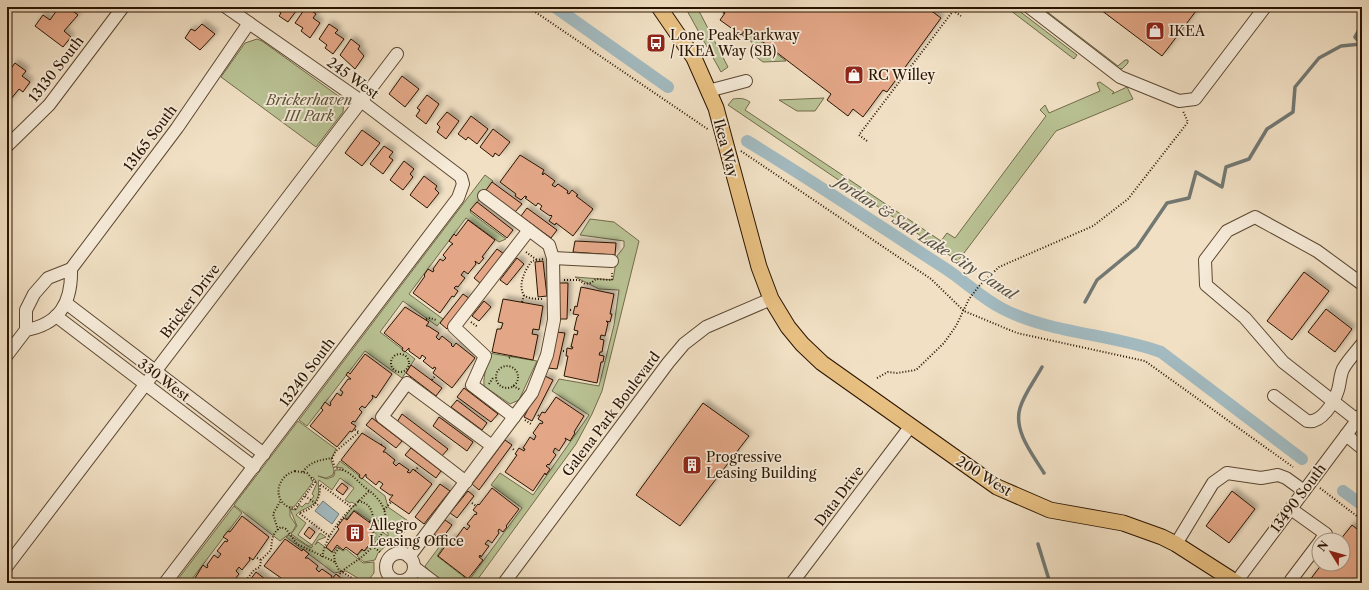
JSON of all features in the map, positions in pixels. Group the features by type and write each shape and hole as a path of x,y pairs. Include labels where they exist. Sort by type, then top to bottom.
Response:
{"main road":[{"name":"Ikea Way","path":"659,7 694,58 716,108 759,267 772,299"},
{"path":"671,24 672,7"},
{"name":"200 West","path":"772,299 788,327 802,344 822,363 910,427 997,487 1050,510 1123,522 1176,544 1236,583"}],"street":[{"name":"13130 South","path":"7,146 49,105 123,7"},
{"name":"245 West","path":"226,7 361,101 461,177"},
{"path":"1029,7 1120,77 1178,101 1195,100 1265,7"},
{"name":"13165 South","path":"71,269 177,128 249,23"},
{"name":"Bricker Drive","path":"7,566 397,54"},
{"path":"708,91 746,81"},
{"name":"13240 South","path":"165,583 458,198 463,184 461,177"},
{"path":"435,583 412,562 398,553 388,561 387,570 399,581 412,574 412,562 466,482 532,393 547,356 554,320 554,258 549,245 484,196"},
{"path":"1360,417 1333,402 1282,362 1245,318 1206,285 1205,260 1227,231 1255,217 1317,251 1362,284"},
{"path":"514,417 472,385 485,356 454,327 529,230"},
{"path":"554,258 612,265"},
{"path":"7,356 26,330 26,310 34,294 48,278 71,269 71,287 66,303 51,322 44,326 26,330"},
{"name":"Galena Park Boulevard","path":"504,583 668,362 684,344 706,327 772,299"},
{"name":"330 West","path":"66,303 264,454"},
{"name":"330 West","path":"56,316 254,467"},
{"path":"1274,396 1307,420 1312,422 1318,420 1333,402 1338,390 1342,370 1362,344"},
{"path":"466,482 382,417 407,383 492,446"},
{"name":"13490 South","path":"1236,583 1360,417"},
{"name":"Data Drive","path":"792,583 910,427"},
{"path":"1346,435 1362,448"},
{"path":"1176,544 1213,483 1227,473 1261,478 1278,475 1308,486"},
{"path":"1291,509 1323,532"},
{"path":"1291,583 1291,580 1311,554"}],"path":[{"path":"528,7 931,279 964,311 1017,334 1145,361 1308,486 1362,520"},
{"path":"716,7 724,13"},
{"path":"948,7 960,16"},
{"path":"867,141 859,135 953,11"},
{"path":"876,378 888,372 897,373 916,370 944,343 956,326 969,299 979,286 999,268 1093,226 1128,199 1188,122 1178,101"},
{"path":"525,251 536,260"},
{"path":"522,302 524,295 522,288 526,269 532,261 554,258"},
{"path":"554,281 579,280 585,284 592,283 596,279 612,280 612,265"},
{"path":"524,295 542,299 554,299"},
{"path":"426,319 430,318 436,320"},
{"path":"469,321 478,327"},
{"path":"403,353 409,360 409,366 402,373 396,372 390,365 391,359 396,355 403,353"},
{"path":"497,379 497,373 501,368 511,367 518,374 518,380 513,386"},
{"path":"486,375 497,379 502,386 513,386 523,391"},
{"path":"432,380 435,376"},
{"path":"338,576 384,531 386,521 384,510 373,493 350,472 344,469 335,468 332,458 336,451 359,432 354,429"},
{"path":"303,472 306,467 317,460 332,458"},
{"path":"415,471 418,467"},
{"path":"295,471 303,472 315,482 295,509 285,505 281,500 278,488 284,476 295,471"},
{"path":"329,536 299,513 309,510 317,504 320,497 320,484 351,507"},
{"path":"322,557 325,543 329,536 351,507 369,490"},
{"path":"305,496 317,504"},
{"path":"278,530 273,514 281,500"},
{"path":"358,501 365,502 371,507 373,517 408,531"},
{"path":"384,510 391,502"},
{"path":"472,503 476,506"},
{"path":"369,522 376,518"},
{"path":"244,583 254,570 260,567 261,560 271,550 272,537 281,527 286,529 297,544 306,550 335,562"},
{"path":"446,537 450,540"},
{"path":"371,545 380,552"},
{"path":"339,548 334,555 335,562 342,571 360,583"},
{"path":"257,558 261,560"}],"green space":[{"path":"685,7 699,7 699,11 728,67 721,72"},
{"path":"1006,7 1014,7 1077,55 1074,59"},
{"path":"1036,7 1041,7 1118,66 1125,60 1128,60 1128,63 1122,69 1117,68"},
{"path":"746,30 786,61 763,62 755,56 761,49 742,35"},
{"name":"Brickerhaven III Park","path":"257,39 262,41 344,100 343,112 316,147 221,77 245,43"},
{"path":"1100,82 1114,92 1112,94 1127,87 1133,99 1056,131 958,261 728,105 733,99 738,98 750,102 745,110 941,241 947,233 955,238 1046,116 1040,110 1045,105 1049,113 1100,91 1097,83"},
{"path":"824,98 815,111 797,111 779,100"},
{"path":"485,175 493,181 470,212 506,239 499,242 466,218 409,294 443,319 437,326 403,301 380,332 415,359 402,378 365,351 307,426 299,420"},
{"path":"590,219 614,222 639,241 602,391 576,444 475,583 467,583 522,508 491,485 500,473 533,495 589,415 552,391 559,379 599,386 614,325 619,290 599,289 575,277 613,280 617,256 624,247 624,241 580,235"},
{"path":"489,353 537,361 519,400 510,404 484,386 484,377"},
{"path":"298,421 336,449 331,460 334,470 333,475 326,478 318,476 327,479 334,476 335,470 343,470 343,468 336,467 340,461 385,496 388,507 411,523 399,539 389,543 388,537 388,544 378,553 375,560 364,562 357,556 362,550 365,551 374,539 371,536 377,528 388,536 388,533 354,510 347,519 345,517 354,505 357,506 352,502 350,503 345,500 354,488 340,478 332,490 319,480 319,494 316,500 312,505 296,515 306,523 298,535 312,545 320,533 326,537 318,540 315,545 318,542 333,553 337,547 343,551 346,549 363,563 374,562 374,573 366,583 346,571 334,573 286,537 289,535 311,548 313,546 308,546 291,534 297,526 290,509 290,516 296,525 293,531 280,541 234,505","holes":["313,477 317,483 312,494 314,496 308,504 306,503 302,507 299,505 296,510 290,509 290,507 294,507 313,482 311,479"]},
{"path":"234,506 242,513 189,583 175,583"},
{"path":"446,538 448,540 437,556 468,580 466,583 442,582 434,577 425,566"}],"water":[{"path":"323,501 339,514 332,524 315,511"}],"building":[{"path":"59,7 67,7 78,15 64,31 71,37 63,47 35,26 43,15 50,20"},
{"path":"273,7 299,7 288,22 279,16 281,13"},
{"path":"306,7 316,14 313,18 320,23 310,38 301,31 303,28 295,23"},
{"name":"RC Willey","path":"718,7 926,7 941,18 887,92 883,90 863,117 853,109 848,116 827,100 831,94 746,29 741,35 720,20 725,13"},
{"name":"IKEA","path":"1097,7 1199,7 1162,56"},
{"path":"202,24 215,34 200,50 185,38 191,29 195,31"},
{"path":"329,24 338,30 335,33 344,39 333,54 325,48 327,45 319,39"},
{"path":"351,39 360,46 358,49 364,56 355,69 340,55"},
{"path":"15,63 26,71 22,76 30,82 23,92 19,89 7,104 7,74"},
{"path":"402,76 419,89 405,107 389,94"},
{"path":"427,95 439,104 426,124 416,116 420,110 417,108"},
{"path":"447,112 459,121 446,139 437,132 440,127 437,124"},
{"path":"471,116 488,129 477,144 468,137 466,140 458,134"},
{"path":"493,129 510,142 499,156 495,153 493,157 480,147"},
{"path":"362,130 380,143 362,166 345,153"},
{"path":"384,146 393,152 389,157 393,160 383,174 370,164"},
{"path":"520,155 544,170 543,175 544,173 555,181 552,185 555,187 558,184 568,191 567,193 569,194 572,190 578,195 576,196 593,209 573,236 556,223 555,225 549,221 552,216 540,209 542,206 538,203 536,206 525,198 527,197 525,196 521,200 515,196 516,194 500,182"},
{"path":"404,161 414,169 410,174 413,177 403,190 390,180"},
{"path":"424,176 437,186 435,189 439,193 427,208 410,195"},
{"path":"492,182 522,204 515,212 486,190"},
{"path":"477,202 513,230 507,238 470,210"},
{"path":"527,208 557,230 551,238 521,216"},
{"path":"468,220 495,240 482,257 484,258 479,264 475,261 476,264 468,274 464,271 461,275 465,278 458,287 456,286 454,288 458,291 454,297 452,296 440,313 413,293 428,269 433,272 433,269 440,259 443,261 446,258 443,255 453,244 449,241 454,234 456,236"},
{"path":"575,241 616,243 615,255 573,252"},
{"path":"497,249 504,254 481,284 474,278"},
{"path":"517,258 524,264 507,285 500,280"},
{"path":"543,261 547,296 538,297 535,262"},
{"path":"1304,272 1329,291 1292,340 1267,321"},
{"path":"558,283 568,283 567,319 558,319"},
{"path":"581,287 614,294 610,322 606,321 608,323 605,336 601,335 600,339 604,340 602,352 600,352 599,355 604,356 603,362 601,362 597,383 564,376 568,356 566,356 567,348 572,349 573,347 571,347 574,334 577,335 578,331 574,330 577,317 579,315 573,314 575,306 577,307"},
{"path":"463,294 470,299 447,329 440,323"},
{"path":"503,299 543,306 539,330 533,329 532,334 538,335 533,360 492,352 497,329 501,329 503,323 498,322"},
{"path":"484,301 491,307 479,321 472,316"},
{"path":"405,307 429,322 426,326 439,333 436,337 439,340 442,336 452,344 451,345 453,347 456,343 475,358 452,388 433,373 436,368 434,367 433,369 423,361 426,358 422,355 420,359 409,351 409,348 405,352 402,350 403,348 384,333"},
{"path":"1326,309 1352,329 1335,352 1308,332"},
{"path":"556,332 565,333 557,369 548,368"},
{"path":"365,354 392,374 376,398 372,395 373,398 365,408 362,406 359,409 362,412 355,422 353,421 351,423 356,426 337,447 310,426 323,410 321,408 325,402 330,406 330,403 337,393 341,396 343,392 340,390 348,379 351,379 346,375 348,372 350,374"},
{"path":"411,365 442,388 436,396 406,373"},
{"path":"545,376 553,380 532,421 524,417"},
{"path":"464,388 498,414 491,422 457,397"},
{"path":"556,397 584,416 570,441 565,438 566,440 559,451 555,448 553,452 556,455 549,465 548,464 546,466 550,469 546,475 545,473 533,491 505,472 517,455 515,454 519,448 524,451 525,449 523,448 530,437 534,440 536,436 533,433 540,423 542,424 543,422 538,419 542,412 545,413"},
{"path":"457,400 487,423 482,430 451,407"},
{"name":"Progressive Leasing Building","path":"703,403 749,436 680,526 636,495"},
{"path":"402,414 448,449 442,456 397,422"},
{"path":"439,417 473,442 467,451 433,426"},
{"path":"372,418 402,441 396,448 366,425"},
{"path":"362,433 386,448 383,452 395,460 393,463 396,466 399,463 409,470 407,472 410,473 413,469 432,484 409,514 389,500 393,495 390,495 380,488 383,484 379,481 376,485 366,477 366,474 362,479 359,477 360,475 341,460"},
{"path":"505,440 512,445 479,490 472,484"},
{"path":"411,448 441,471 436,478 405,455"},
{"path":"342,483 348,488 343,495 336,490"},
{"path":"440,484 450,491 424,524 415,517"},
{"path":"492,488 519,509 503,532 499,529 499,533 492,543 488,540 485,544 489,546 481,557 480,555 479,557 483,560 468,579 438,556 452,537 456,541 458,539 456,538 464,527 467,530 470,526 467,524 477,513 473,510 478,504 479,505"},
{"path":"468,491 474,496 457,518 450,513"},
{"path":"1232,491 1255,509 1229,543 1206,526"},
{"name":"Allegro Leasing Office","path":"354,511 377,528 370,536 374,539 364,551 362,549 357,555 346,547 343,550 337,545 332,552 326,547 339,529 337,527 344,518 347,520"},
{"path":"242,516 269,537 253,560 249,557 250,560 242,570 239,567 236,571 239,574 232,583 192,583 203,565 207,568 207,565 214,555 218,558 221,554 217,551 225,541 227,542 228,540 223,537 228,531 230,532"},
{"path":"445,520 452,525 441,540 434,534"},
{"path":"1352,525 1362,533 1362,572 1354,583 1312,583 1309,581 1316,572 1351,572 1351,532 1346,532"},
{"path":"309,527 315,532 310,539 304,534"},
{"path":"285,539 309,554 305,558 308,558 318,566 316,569 319,572 322,569 332,576 332,579 336,574 347,583 289,583 289,581 284,583 280,580 281,578 264,566"},
{"path":"256,572 270,583 254,583 250,580"}],"waterway":[{"name":"Jordan & Salt Lake City Canal","path":"555,7 668,87"},
{"path":"1085,302 1097,280 1137,247 1167,203 1189,198 1196,172 1222,187 1226,167 1249,159 1267,129 1293,112 1295,87 1319,58 1341,46 1361,44 1355,37 1362,25"},
{"name":"Jordan & Salt Lake City Canal","path":"747,141 821,187 943,267 995,305 1021,317 1040,323 1122,341 1161,352 1302,459"},
{"path":"1042,367 1024,398 1020,408 1019,425 1025,442 1044,473"},
{"name":"Jordan & Salt Lake City Canal","path":"1343,491 1362,505"},
{"path":"1038,544 1050,583"}],"place":[{"name":"IKEA","path":"1155,31"},
{"name":"Lone Peak Parkway / IKEA Way (SB)","path":"656,43"},
{"name":"RC Willey","path":"854,75"},
{"name":"Progressive Leasing Building","path":"692,465"},
{"name":"Allegro Leasing Office","path":"355,533"}]}
